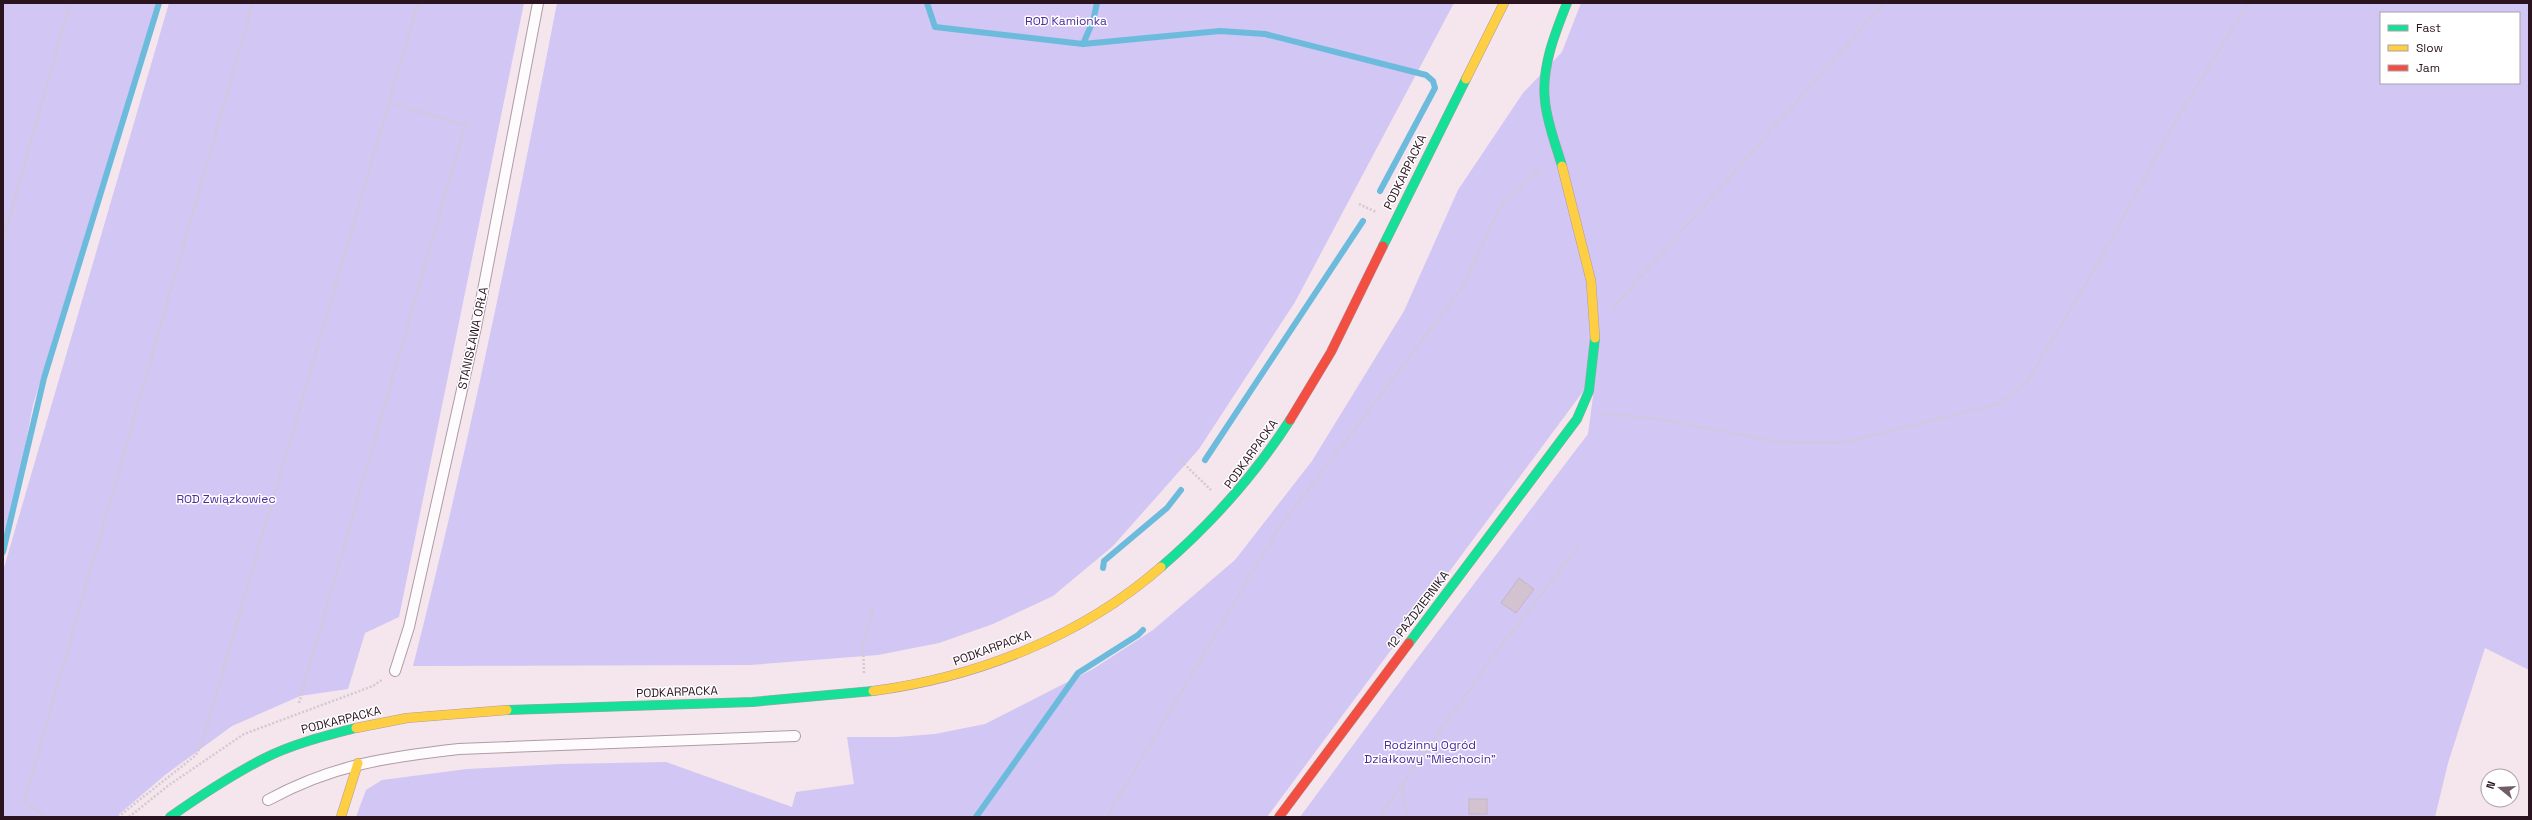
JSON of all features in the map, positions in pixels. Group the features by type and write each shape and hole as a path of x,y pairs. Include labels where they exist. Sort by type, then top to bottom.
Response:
{"main road":[{"name":"PODKARPACKA","path":"170,817 212,786 264,757 331,732 384,720 512,710 808,699 867,692 938,679 986,665 1078,625 1152,577 1227,506 1273,446 1328,357 1504,3"},
{"name":"12 PAŹDZIERNIKA","path":"1279,817 1577,418 1589,391 1597,327 1590,276 1557,154 1545,101 1545,77 1558,25 1568,3"},
{"path":"341,817 358,763"}],"lane":[{"name":"STANISŁAWA ORŁA","path":"395,671 409,626 476,327 538,3"},
{"path":"268,800 306,782 358,763 459,749 796,736"}],"path":[{"path":"3,240 70,3"},
{"path":"45,817 24,802 253,3"},
{"path":"118,817 196,755 201,746 418,3"},
{"path":"1597,327 1884,3"},
{"path":"1577,418 1610,414 1656,419 1782,442 1840,443 1998,404 2027,382 2103,255 2169,132 2248,3"},
{"path":"299,703 465,126 389,102"},
{"path":"1107,817 1277,531 1462,288 1502,203 1557,154"},
{"path":"1181,461 1227,506"},
{"path":"1379,817 1494,655 1579,545"},
{"path":"867,692 862,662 863,642 874,605"},
{"path":"1403,783 1406,817"}],"green space":[{"path":"3,3 156,3 33,405 3,562"},
{"name":"ROD Związkowiec","path":"169,3 524,3 399,617 365,633 348,689 300,696 232,726 165,775 116,817 3,817 3,571"},
{"name":"ROD Kamionka","path":"557,3 1454,3 1295,302 1199,449 1113,546 1053,596 993,624 939,643 878,655 750,665 413,666 434,583 472,418"},
{"name":"Rodzinny Ogród Działkowy \"Miechocin\"","path":"1581,3 2529,3 2529,670 2485,648 2448,763 2435,817 1300,817 1407,672 1588,434 1596,374 1267,817 356,817 366,790 382,780 467,769 560,764 666,762 792,807 796,792 854,784 847,737 897,737 935,734 985,724 1093,669 1153,630 1235,560 1312,461 1404,311 1458,190 1523,93 1562,52"}],"building":[{"path":"1519,578 1534,589 1516,613 1501,603"},
{"path":"1469,799 1487,799 1487,814 1469,814"}],"waterway":[{"path":"3,552 44,378 159,3"},
{"path":"927,3 935,27 1083,44 1220,31 1265,34 1426,75 1433,81 1435,88 1380,191"},
{"path":"1083,44 1093,21 1097,3"},
{"path":"1205,460 1363,221"},
{"path":"1103,568 1104,561 1167,508 1181,490"},
{"path":"976,817 1078,673 1138,635 1143,630"}],"traffic: fast":[{"path":"1562,166 1548,117 1544,89 1550,51 1567,3"},
{"path":"1383,246 1466,79"},
{"path":"1409,643 1577,419 1589,391 1595,338"},
{"path":"1161,567 1197,534 1247,480 1290,420"},
{"path":"507,710 752,702 873,691"},
{"path":"170,817 227,779 274,754 309,741 356,728"}],"traffic: slow":[{"path":"1466,79 1504,3"},
{"path":"1562,166 1591,281 1595,338"},
{"path":"873,691 912,685 951,676 1026,650 1097,614 1130,592 1161,567"},
{"path":"356,728 407,718 507,710"},
{"path":"341,817 358,763"}],"traffic: jam":[{"path":"1290,420 1331,352 1383,246"},
{"path":"1279,817 1409,643"}]}
